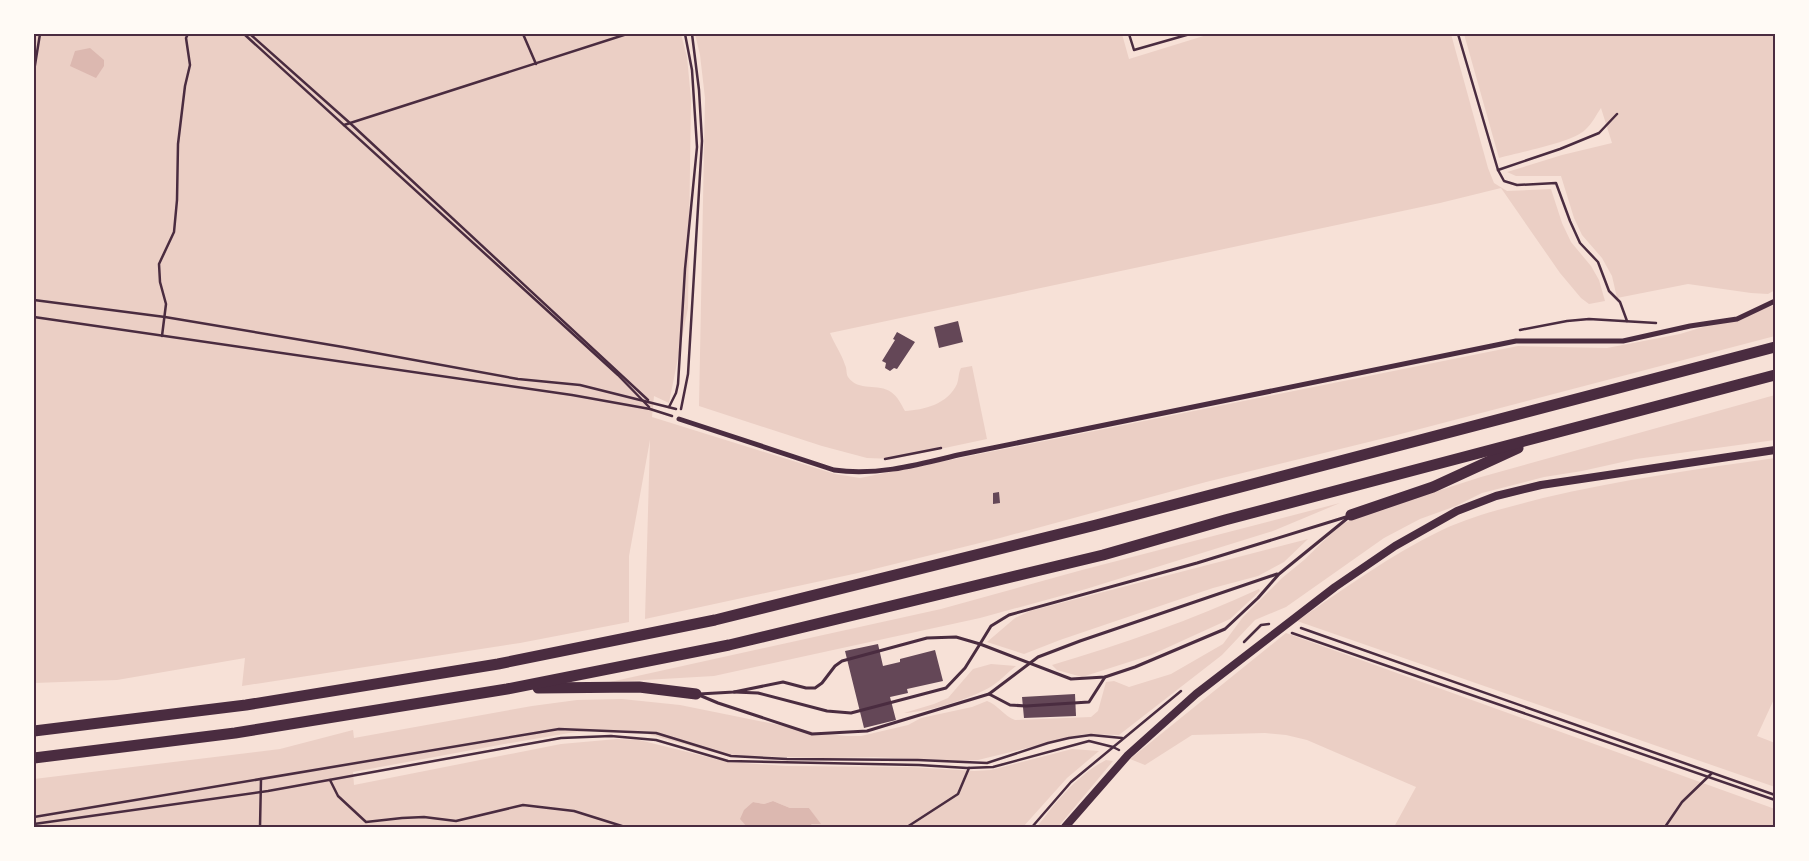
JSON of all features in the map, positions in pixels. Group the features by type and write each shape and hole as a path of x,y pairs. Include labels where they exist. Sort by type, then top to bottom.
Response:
{"highway":[{"path":"34,731 246,705 498,664 715,620 1096,525 1775,347"},
{"path":"34,758 235,733 507,689 729,645 1103,555 1225,520 1775,375"},
{"path":"1351,516 1433,487 1545,436"},
{"path":"507,689 639,687 696,694"}],"street":[{"path":"680,419 834,470 853,472 898,470 967,453 1516,341 1623,341 1690,326 1737,319 1775,301"},
{"path":"1066,827 1128,755 1196,694 1335,587 1395,546 1457,511 1496,496 1541,485 1775,450"}],"lane":[{"path":"734,692 783,682 806,688 815,688 842,661 927,638 956,637 980,644 1071,679 1105,677 1160,658 1225,629 1258,598 1279,574 1351,516"},
{"path":"696,694 758,693 827,711 851,713 946,688 965,668 991,626 1010,614 1197,563 1351,516"},
{"path":"696,694 812,734 867,731 989,694 1038,657 1279,574"},
{"path":"989,694 1010,705 1089,702 1105,677"}],"path":[{"path":"34,70 40,34"},
{"path":"162,336 166,304 160,282 159,264 174,232 177,200 178,144 185,86 190,65 186,38 188,34"},
{"path":"244,34 618,375 650,409"},
{"path":"250,34 351,124 649,401"},
{"path":"523,34 536,64"},
{"path":"344,125 627,34"},
{"path":"669,407 678,384 685,269 697,147 692,70 685,34"},
{"path":"34,300 165,318 343,347 518,379 580,385 649,401 681,411 688,374 702,141 699,90 692,34"},
{"path":"1129,34 1134,50 1190,34"},
{"path":"1458,34 1498,170 1504,181 1517,185 1556,183 1580,243 1598,262 1610,291 1620,302 1626,321"},
{"path":"1498,170 1560,149 1599,133 1617,114"},
{"path":"34,317 572,396 650,409 680,419"},
{"path":"1512,332 1567,321 1589,319 1662,324"},
{"path":"884,459 947,446"},
{"path":"1288,623 1775,795"},
{"path":"1281,628 1334,649 1775,800"},
{"path":"34,817 559,729 656,733 730,756 787,760 918,760 987,763 1069,738 1091,735 1122,738 1071,782 1032,827"},
{"path":"34,824 262,792 561,738 612,736 656,740 728,761 919,765 969,768 993,767 1089,741 1113,747 1128,755"},
{"path":"907,827 958,794 969,768"},
{"path":"1665,827 1682,802 1712,773"},
{"path":"260,827 261,779"},
{"path":"330,780 338,796 366,822 424,817 456,821 523,805 574,812 625,827"}],"shaded area":[{"path":"34,34 681,34 687,57 691,99 688,308 669,403 654,396 652,417 835,474 860,478 1518,346 1607,348 1680,334 1775,305 1775,336 1393,436 1206,482 1000,538 858,573 645,619 650,440 629,556 629,622 520,643 242,686 245,658 117,680 34,683"},
{"path":"695,34 1122,34 1129,59 1210,34 1451,34 1488,168 1494,183 1507,191 1551,189 1562,223 1571,242 1591,266 1599,280 1605,301 1589,304 1581,298 1560,273 1501,188 1440,203 830,333 844,361 847,376 852,382 863,386 886,389 897,398 905,411 935,405 948,397 957,384 961,368 972,366 987,439 893,459 867,458 822,446 699,406 705,98 700,55"},
{"path":"1464,34 1775,34 1775,290 1768,294 1751,293 1688,284 1617,298 1612,276 1602,258 1582,235 1574,218 1561,176 1516,176 1507,172 1562,155 1612,143 1601,108 1590,125 1578,135 1557,143 1499,158"},
{"path":"90,48 104,60 104,66 96,78 70,66 75,51"},
{"path":"1775,395 1775,440 1636,459 1544,477 1482,493 1456,506 1420,519 1384,538 1286,607 1255,620 1222,655 1119,735 1084,734 978,760 958,761 874,757 737,756 712,752 640,732 599,730 569,733 353,772 354,785 561,744 617,739 639,740 728,762 786,766 911,767 974,771 991,770 1072,749 1099,751 1067,778 1023,827 809,827 812,824 820,824 809,808 790,808 773,801 764,804 753,802 741,819 747,827 34,827 34,779 280,749 353,730 354,738 532,706 577,700 622,699 680,705 819,733 846,736 861,736 908,725 921,718 972,707 987,701 1015,720 1091,717 1098,711 1106,682 1114,681 1129,687 1171,674 1223,644 1243,617 1340,525 1360,516 1481,477"},
{"path":"1775,458 1775,697 1757,736 1775,743 1775,787 1297,621 1404,550 1442,530 1479,516 1543,498 1630,480"},
{"path":"1340,503 1273,531 1086,589 980,618 714,676 610,682 941,609"},
{"path":"1308,539 1284,562 1258,576 1213,588 1024,654 987,642 1015,618 1030,611"},
{"path":"1259,589 1260,591 1230,619 1151,655 1082,677 1057,670 1052,665 1157,631"},
{"path":"1286,633 1775,809 1775,827 1394,827 1416,787 1307,740 1286,735 1265,733 1192,735 1145,765 1130,759"},
{"path":"991,664 1016,666 992,686 973,696 937,707 904,713 948,698 973,669"},
{"path":"1106,760 1113,761 1058,827 1037,827 1076,781"},
{"path":"773,801 790,808 809,808 821,824 812,824 809,827 747,827 740,819 744,810 753,802 764,804"}],"building":[{"path":"958,321 963,342 939,348 934,327"},
{"path":"897,332 915,342 897,369 894,368 890,371 885,368 886,363 882,361 895,340 893,339"},
{"path":"999,492 1000,503 993,504 993,493"},
{"path":"878,644 883,666 900,662 900,659 935,650 943,681 907,689 908,693 890,697 896,720 864,728 845,651"},
{"path":"1075,694 1076,716 1024,718 1022,697"}]}
